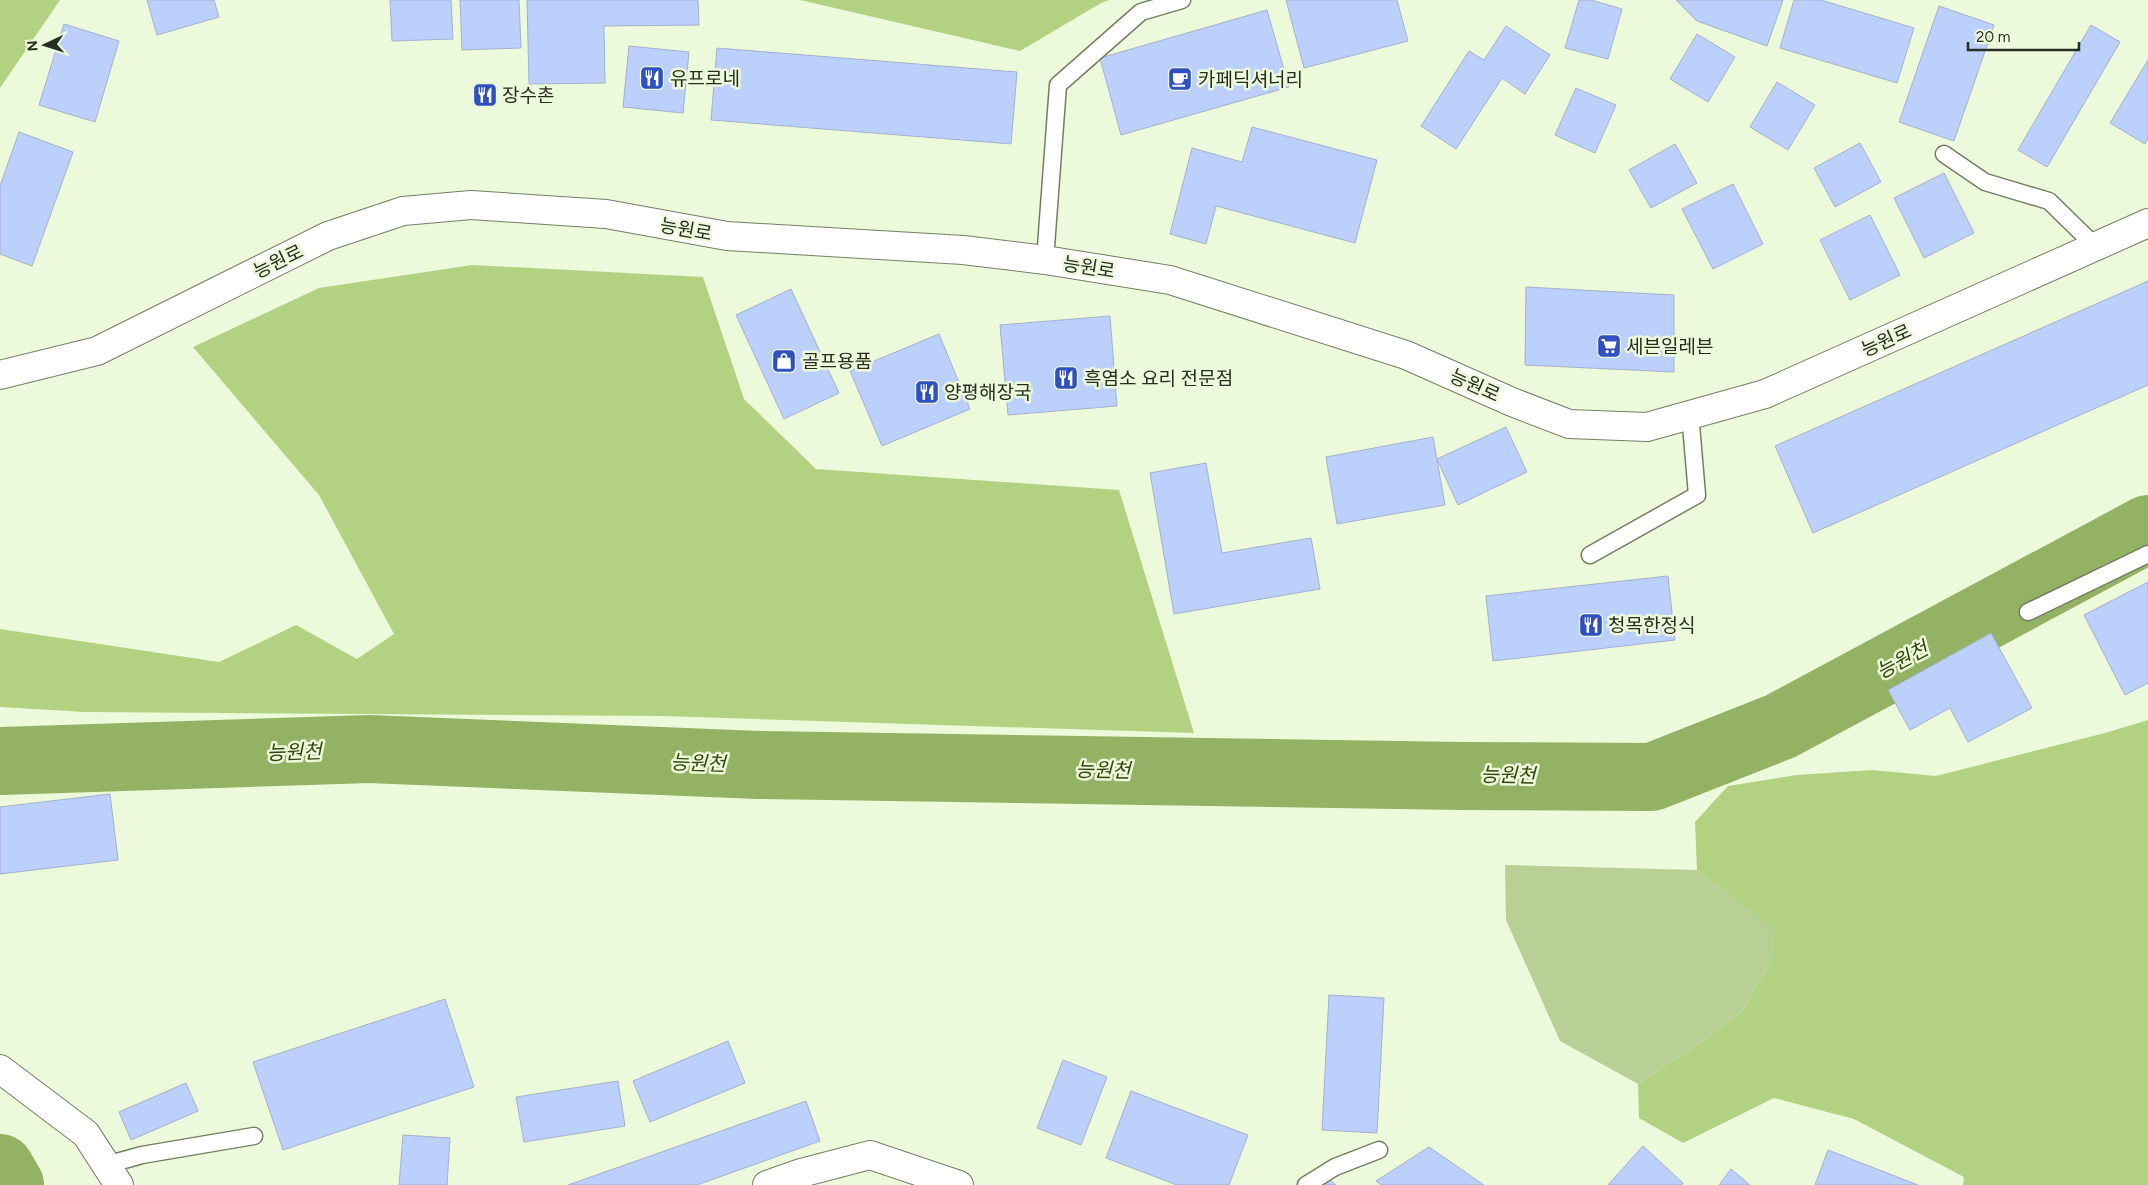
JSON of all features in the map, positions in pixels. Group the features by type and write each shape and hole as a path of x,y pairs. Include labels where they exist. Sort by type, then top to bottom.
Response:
{"street":[{"name":"능원로","path":"0,375 97,351 328,236 403,211 471,206 606,214 727,236 963,250 1045,260 1170,280 1406,355 1512,402 1569,424 1646,427 1690,413 1765,394 2148,223"},
{"path":"0,1069 86,1134 116,1180"},
{"path":"767,1185 802,1173 870,1155 959,1185"}],"lane":[{"path":"1045,260 1058,85 1141,12 1182,0"},
{"path":"1944,154 1985,182 2049,202 2095,246"},
{"path":"1590,555 1697,495 1690,413"},
{"path":"2028,612 2148,554"},
{"path":"116,1180 142,1155 254,1136"},
{"path":"1306,1185 1334,1167 1379,1150"}],"green space":[{"path":"0,0 60,0 0,88"},
{"path":"800,0 1109,0 1020,51"},
{"path":"472,265 703,277 744,399 816,469 1119,490 1194,733 662,716 85,712 0,707 0,629 219,662 296,625 357,659 394,634 319,495 193,347 319,288"},
{"path":"2148,720 2148,1185 1963,1185 1964,1177 1854,1119 1774,1098 1683,1143 1639,1118 1638,1084 1695,1047 1742,1011 1772,960 1775,930 1697,870 1695,822 1728,786 1797,775 1872,770 1936,776 2105,733"},
{"path":"1505,865 1697,870 1776,930 1772,960 1742,1011 1695,1047 1638,1084 1560,1041 1506,920"}],"building":[{"path":"147,0 214,0 219,17 157,35"},
{"path":"390,0 451,0 453,39 392,41"},
{"path":"460,0 519,0 521,48 462,50"},
{"path":"527,0 698,0 699,25 604,26 605,83 529,84"},
{"path":"1286,0 1397,0 1408,41 1304,68"},
{"path":"1579,0 1591,0 1622,9 1608,59 1565,48"},
{"path":"1676,0 1783,0 1767,46 1697,21"},
{"path":"1794,0 1821,0 1914,28 1897,83 1780,48"},
{"path":"1939,6 1994,25 1954,141 1899,122"},
{"path":"1267,10 1289,87 1121,135 1100,58"},
{"path":"64,24 119,41 95,122 39,105"},
{"path":"2091,25 2120,42 2047,167 2018,150"},
{"path":"1506,26 1550,55 1525,94 1502,78 1456,149 1421,126 1469,51 1484,60"},
{"path":"1697,34 1735,57 1708,102 1670,79"},
{"path":"629,46 689,52 683,113 623,107"},
{"path":"717,48 1017,72 1011,144 711,120"},
{"path":"2148,60 2148,139 2145,144 2110,123"},
{"path":"1777,82 1815,105 1788,150 1750,127"},
{"path":"1576,88 1616,105 1595,153 1555,135"},
{"path":"1252,127 1377,160 1355,243 1216,206 1206,244 1170,234 1192,148 1242,162"},
{"path":"19,132 73,152 32,266 0,254 0,186"},
{"path":"1860,143 1881,182 1835,207 1814,168"},
{"path":"1675,144 1697,183 1651,208 1629,170"},
{"path":"1944,173 1974,233 1924,258 1894,198"},
{"path":"1733,184 1763,244 1713,269 1682,209"},
{"path":"1870,215 1900,275 1850,300 1820,240"},
{"path":"2148,281 2148,385 1813,533 1775,446"},
{"path":"1526,287 1674,295 1674,372 1525,365"},
{"path":"791,289 839,393 784,419 736,315"},
{"path":"1110,316 1117,406 1008,415 1000,325"},
{"path":"939,334 970,409 882,446 850,371"},
{"path":"1506,427 1527,472 1458,505 1437,459"},
{"path":"1433,437 1445,505 1337,524 1326,457"},
{"path":"1206,463 1222,553 1311,538 1320,589 1174,614 1150,473"},
{"path":"1668,576 1675,640 1493,661 1486,596"},
{"path":"2148,582 2148,683 2125,695 2084,615"},
{"path":"1991,633 2032,708 1968,742 1950,708 1910,730 1888,690"},
{"path":"110,794 118,860 0,874 0,807"},
{"path":"1329,995 1384,998 1377,1133 1322,1130"},
{"path":"445,999 474,1087 283,1150 253,1062"},
{"path":"728,1041 745,1083 650,1122 633,1081"},
{"path":"1063,1060 1107,1077 1081,1145 1037,1128"},
{"path":"618,1081 625,1126 524,1142 516,1097"},
{"path":"186,1083 198,1111 131,1140 119,1112"},
{"path":"1131,1091 1248,1135 1229,1185 1177,1185 1106,1158"},
{"path":"806,1101 820,1141 697,1185 568,1185"},
{"path":"403,1135 450,1138 447,1185 399,1185"},
{"path":"1643,1146 1683,1183 1682,1185 1608,1185"},
{"path":"1429,1147 1484,1185 1381,1185 1376,1181"},
{"path":"1828,1150 1918,1185 1815,1185"},
{"path":"1731,1169 1750,1185 1719,1185"},
{"path":"1330,1180 1336,1185 1325,1185"}],"waterway":[{"name":"능원천","path":"0,761 369,749 759,765 1461,776 1652,777 1781,726 2148,529"},
{"path":"0,1168 10,1185"}],"place":[{"name":"유프로네","path":"652,78"},
{"name":"카페딕셔너리","path":"1180,79"},
{"name":"장수촌","path":"485,95"},
{"name":"세븐일레븐","path":"1609,346"},
{"name":"골프용품","path":"784,361"},
{"name":"흑염소 요리 전문점","path":"1066,378"},
{"name":"양평해장국","path":"927,392"},
{"name":"청목한정식","path":"1591,625"}]}
